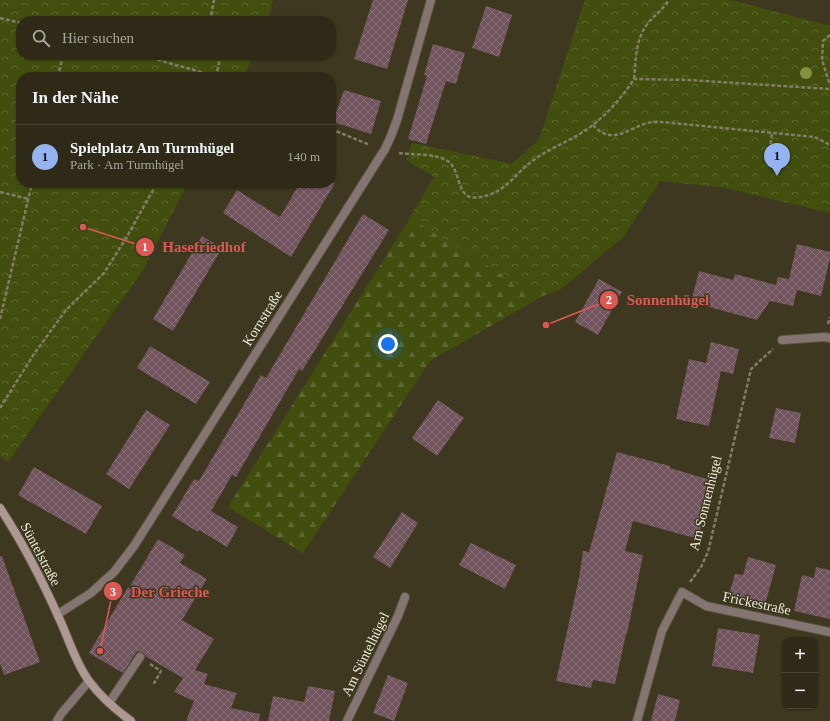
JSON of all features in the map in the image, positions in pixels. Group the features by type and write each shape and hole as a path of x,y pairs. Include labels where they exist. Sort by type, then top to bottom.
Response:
{"street":[{"name":"Kornstraße","path":"58,614 91,593 114,572 134,546 385,149 396,120 431,0"},
{"path":"782,340 825,337 830,338"},
{"name":"Süntelstraße","path":"0,508 29,556 89,681 109,703 130,721"},
{"path":"637,721 662,631 682,592"},
{"name":"Frickestraße","path":"682,592 706,606 830,632"},
{"name":"Am Süntelhügel","path":"347,721 406,597"},
{"path":"109,703 140,657"},
{"path":"57,721 61,714 89,681"}],"path":[{"path":"211,16 214,0"},
{"path":"398,152 442,157 450,162 457,173 460,187 464,193 469,196 486,196 500,190 531,162 593,125 626,92 634,79 636,52 641,35 649,22 662,11 669,0"},
{"path":"0,18 16,22"},
{"path":"830,35 823,41 822,60 830,85"},
{"path":"59,72 62,60"},
{"path":"158,60 202,72"},
{"path":"218,72 219,60"},
{"path":"634,79 689,80 830,89"},
{"path":"593,125 599,131 606,134 616,135 628,132 647,123 662,122 815,137 830,145"},
{"path":"336,131 370,145"},
{"path":"769,156 772,133"},
{"path":"0,318 31,188"},
{"path":"0,408 34,354 66,310 104,273 125,240 153,188"},
{"path":"0,192 29,199"},
{"name":"Am Sonnenhügel","path":"682,592 701,567 708,552 751,369 782,340"},
{"path":"140,657 161,671 153,685"}],"green space":[{"path":"0,0 273,0 269,16 16,16 16,60 251,60 246,72 16,72 16,188 185,188 143,270 8,462 0,456"},
{"path":"585,0 730,0 830,26 721,187 660,181 623,237 561,289 543,296 430,361 303,553 228,507 410,218 434,177 423,146 512,164 539,140"},
{"path":"585,0 730,0 830,26 830,213 721,187 660,181 623,237 561,289 525,289 410,218 434,177 406,160 412,143 512,164 539,140"}],"building":[{"path":"373,0 408,0 387,69 354,59"},
{"path":"486,6 512,15 499,57 472,48"},
{"path":"433,44 465,53 456,84 446,81 426,144 408,139 427,76 424,75"},
{"path":"344,90 381,101 371,134 336,123 336,113"},
{"path":"297,188 332,188 291,257 223,213 237,190 280,217"},
{"path":"363,214 389,230 302,371 299,369 236,477 232,475 211,511 238,527 227,547 172,516 194,479 199,481 261,375 266,378"},
{"path":"202,236 222,248 173,331 153,319"},
{"path":"797,244 830,252 830,258 821,296 797,290 793,306 770,301 757,320 691,302 699,271 733,280 735,274 776,285 778,277 789,279"},
{"path":"599,279 622,292 598,335 575,322"},
{"path":"711,342 739,349 733,374 721,371 709,426 676,419 689,359 706,363"},
{"path":"150,346 210,382 196,404 137,368"},
{"path":"438,400 464,418 437,456 412,438"},
{"path":"776,408 801,413 795,443 769,438"},
{"path":"146,410 170,425 129,489 106,474"},
{"path":"617,452 670,466 670,468 714,481 698,539 633,521 625,551 643,555 615,684 593,680 591,688 556,681 579,578 583,551 589,552"},
{"path":"34,467 102,506 86,534 18,495"},
{"path":"402,512 418,523 390,568 373,557"},
{"path":"158,539 185,555 180,563 207,579 182,620 214,639 195,670 208,674 204,684 237,693 231,708 260,714 259,721 186,721 194,701 174,692 183,678 138,651 123,673 89,653"},
{"path":"471,543 516,565 505,589 459,565"},
{"path":"0,556 2,556 40,662 4,675 0,663"},
{"path":"748,557 776,565 765,605 729,595 735,574 743,575"},
{"path":"816,567 830,570 830,619 794,611 802,575 814,578"},
{"path":"718,628 760,635 753,673 712,666"},
{"path":"388,675 408,683 394,721 373,713"},
{"path":"308,686 335,691 329,721 268,721 273,696 304,702"},
{"path":"658,694 680,700 675,721 651,721"}],"place":[{"name":"Spielplatz Am Turmhügel","path":"777,176"},
{"name":"Hasefriedhof","path":"83,227"},
{"name":"Sonnenhügel","path":"546,325"},
{"name":"Der Grieche","path":"100,651"}]}
